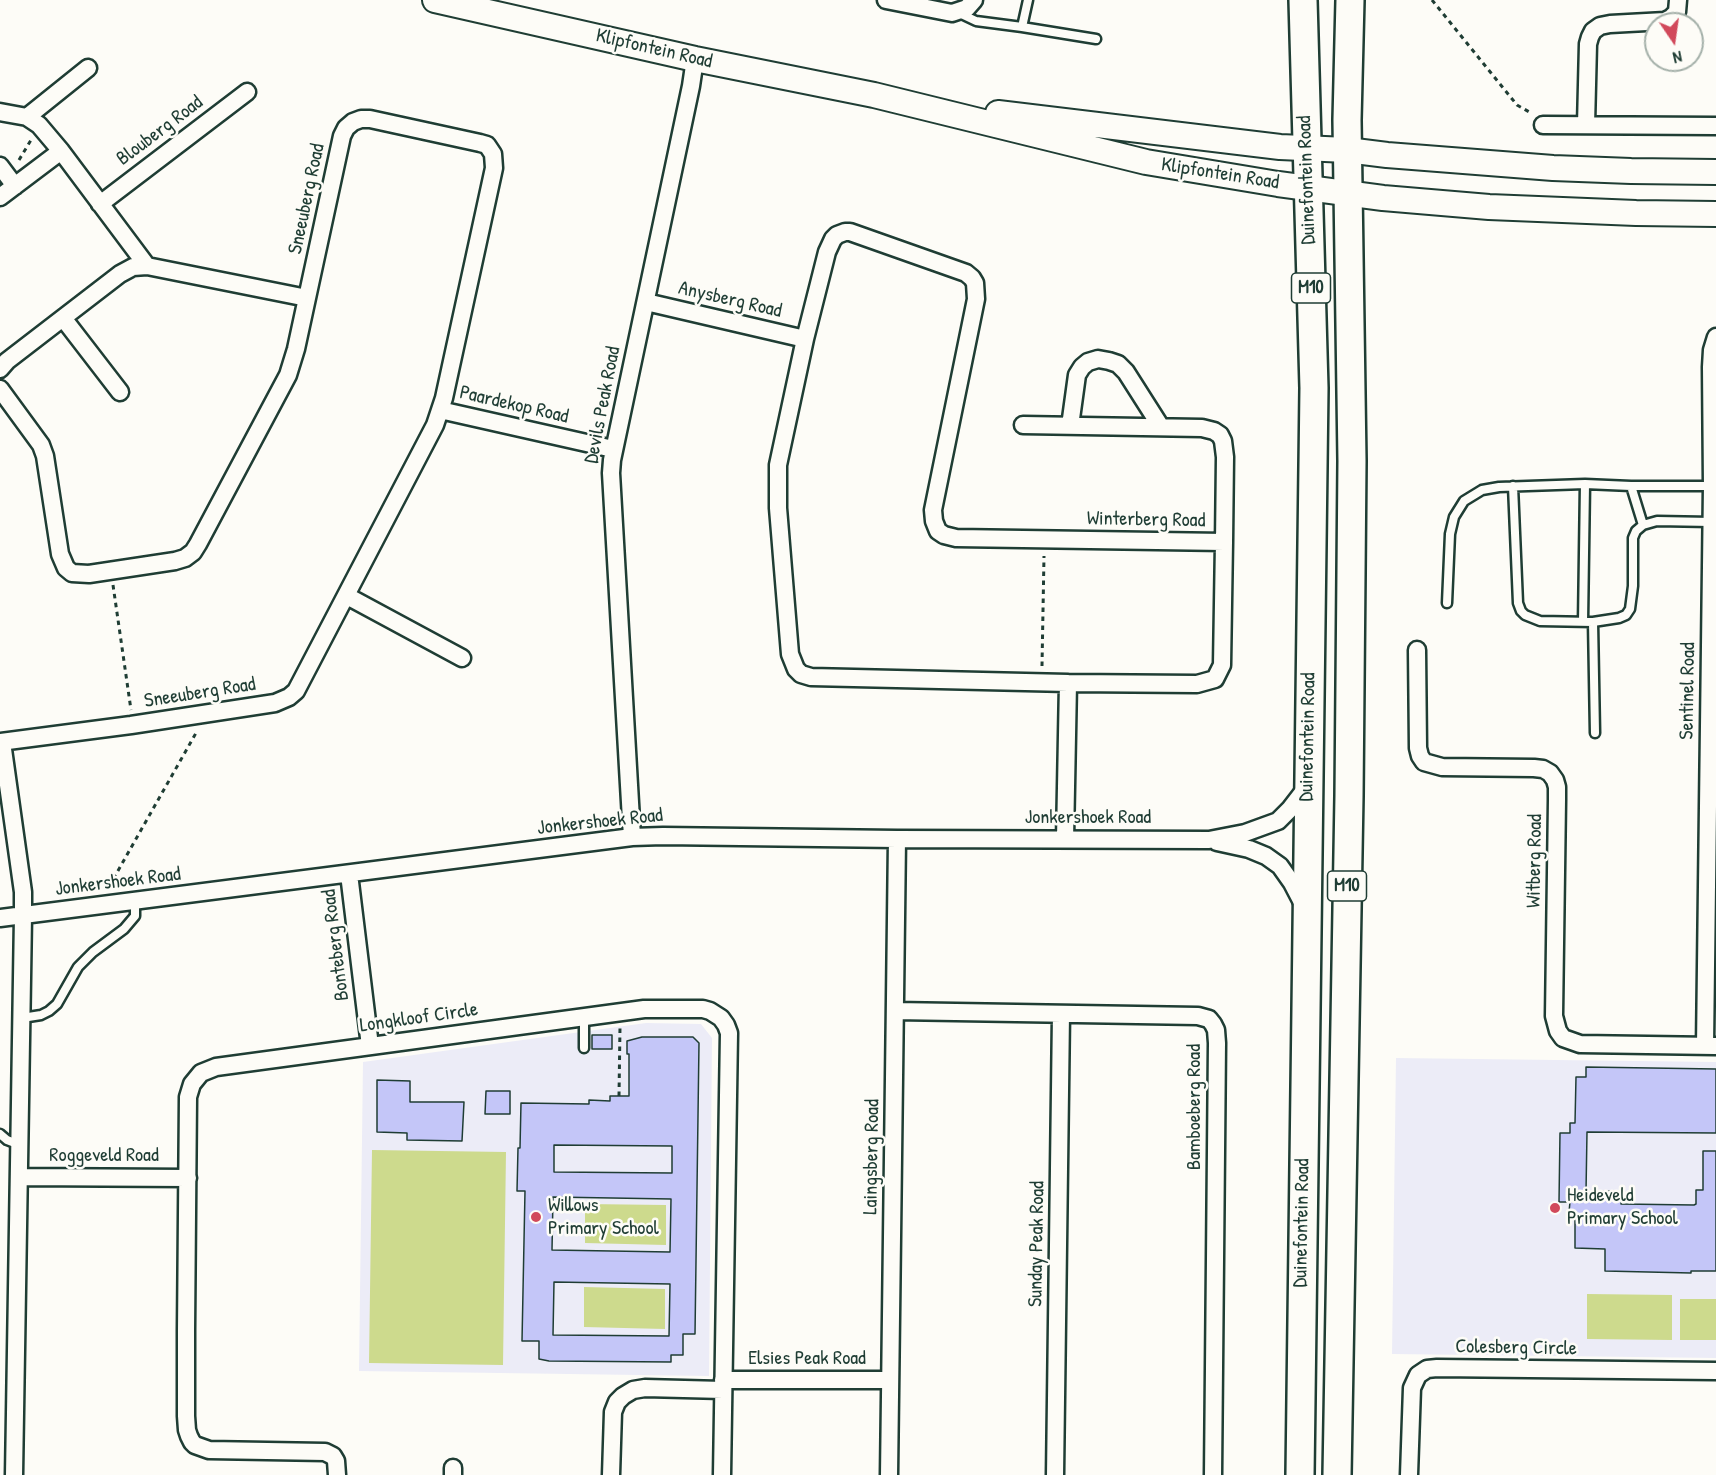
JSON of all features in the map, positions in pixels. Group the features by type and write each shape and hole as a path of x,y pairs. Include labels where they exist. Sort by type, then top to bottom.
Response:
{"main road":[{"name":"Klipfontein Road","path":"435,0 508,7 695,59 874,95 1146,162 1383,198 1530,210 1716,214"},
{"name":"Duinefontein Road","path":"1300,1475 1307,787 1314,388 1303,0"},
{"name":"Duinefontein Road","path":"1337,1475 1352,461 1347,150 1350,0"},
{"name":"Klipfontein Road","path":"874,95 1109,127 1308,148 1553,168 1716,172"}],"street":[{"path":"886,0 944,12 957,12 967,8 974,0"},
{"path":"1586,125 1588,44 1593,31 1600,26 1610,24 1665,21 1677,12 1678,0"},
{"name":"Devils Peak Road","path":"632,837 611,473 613,449 646,302 695,59"},
{"path":"33,121 88,68"},
{"name":"Blouberg Road","path":"100,204 247,92"},
{"path":"0,112 33,121 61,151 147,266"},
{"name":"Sneeuberg Road","path":"0,389 41,445 45,456 60,554 66,568 72,573 89,574 185,558 198,544 288,375 296,349 342,136 346,128 353,122 370,119 487,145 493,154 494,168 440,410 430,435 296,691 282,701 198,716 1,742"},
{"path":"1539,120 1586,125 1716,126"},
{"path":"0,197 8,177 61,151"},
{"name":"Winterberg Road","path":"850,232 966,273 975,283 976,299 933,510 938,531 956,538 1224,542 1222,665 1215,679 1197,684 1068,683 811,677 801,674 796,669 790,654 777,484 778,465 827,252 833,239 840,233 850,232"},
{"path":"1,366 133,267 147,266 307,298"},
{"name":"Anysberg Road","path":"646,302 806,339"},
{"path":"63,318 120,392"},
{"name":"Sentinel Road","path":"1711,1046 1711,367 1712,350 1716,337"},
{"path":"1070,426 1077,375 1088,362 1098,359 1118,364 1126,372 1161,428"},
{"name":"Paardekop Road","path":"440,410 613,449"},
{"path":"1023,425 1202,428 1214,431 1223,441 1225,457 1224,542"},
{"path":"347,596 462,658"},
{"name":"Witberg Road","path":"1417,650 1418,748 1424,762 1442,767 1543,769 1551,773 1555,780 1557,800 1554,1016 1558,1031 1563,1038 1580,1044 1711,1046"},
{"path":"1065,839 1068,683"},
{"path":"1,742 23,892 14,1475"},
{"name":"Jonkershoek Road","path":"0,918 632,837 1209,840 1245,833 1278,821 1307,787"},
{"name":"Laingsberg Road","path":"889,1475 897,839"},
{"name":"Jonkershoek Road","path":"1209,840 1249,849 1266,856 1280,866 1306,910"},
{"name":"Bonteberg Road","path":"349,874 370,1046"},
{"name":"Longkloof Circle","path":"337,1475 336,1461 333,1456 325,1452 209,1450 195,1445 186,1430 188,1097 192,1084 201,1072 216,1067 644,1009 703,1009 716,1014 726,1025 729,1041 722,1475"},
{"name":"Bamboeberg Road","path":"895,1011 1198,1016 1209,1019 1216,1030 1217,1043 1213,1475"},
{"name":"Sunday Peak Road","path":"1054,1475 1061,1014"},
{"name":"Roggeveld Road","path":"20,1177 188,1178"},
{"name":"Colesberg Circle","path":"1409,1475 1412,1388 1418,1376 1427,1370 1437,1368 1716,1371"},
{"name":"Elsies Peak Road","path":"611,1475 613,1412 622,1396 633,1390 890,1380"}],"lane":[{"path":"1022,27 1028,0"},
{"path":"957,12 976,21 1096,39"},
{"path":"1447,603 1450,534 1454,517 1464,501 1482,490 1513,486 1585,484 1712,486"},
{"path":"1583,622 1585,484"},
{"path":"1513,486 1516,594 1521,611 1540,621 1593,622 1626,615 1630,609 1633,586 1633,538 1636,531 1643,525 1657,522 1712,522"},
{"path":"1631,486 1643,525"},
{"path":"1593,622 1595,734"},
{"path":"22,1018 41,1015 50,1011 57,1004 78,967 93,952 124,929 135,916 135,901"},
{"path":"584,1017 584,1048"},
{"path":"0,1134 7,1140 20,1145"}],"path":[{"path":"1432,0 1517,105 1539,120"},
{"path":"8,177 33,121"},
{"path":"1042,671 1044,550"},
{"path":"113,580 131,714"},
{"path":"117,893 115,876 195,737 199,726"},
{"path":"619,1096 620,1023"}],"shaded area":[{"name":"Willows Primary School","path":"646,1023 701,1024 712,1038 709,1376 359,1371 363,1062"},
{"name":"Heideveld Primary School","path":"1396,1058 1716,1062 1716,1358 1392,1354"}],"green space":[{"path":"372,1150 506,1152 503,1365 369,1363"},
{"path":"585,1204 666,1205 666,1245 585,1243"},
{"path":"584,1287 665,1289 665,1329 584,1327"},
{"path":"1587,1294 1672,1295 1672,1340 1587,1339"},
{"path":"1680,1299 1716,1299 1716,1340 1680,1340"}],"building":[{"path":"592,1035 612,1035 612,1049 592,1049"},
{"path":"642,1037 693,1037 699,1043 695,1334 683,1334 683,1355 671,1355 671,1362 539,1359 539,1341 522,1341 525,1191 517,1191 521,1103 589,1104 589,1100 610,1101 610,1096 629,1096 627,1041","holes":["554,1145 672,1146 672,1173 554,1172","553,1197 671,1199 670,1252 552,1250","554,1282 670,1284 669,1336 553,1335"]},
{"path":"1586,1067 1716,1069 1716,1133 1587,1132 1586,1192 1614,1191 1614,1194 1622,1194 1621,1204 1694,1205 1696,1204 1696,1190 1703,1190 1703,1151 1716,1151 1716,1271 1691,1271 1691,1273 1605,1271 1605,1249 1575,1248 1575,1212 1569,1212 1570,1202 1559,1202 1560,1133 1570,1133 1570,1123 1575,1123 1576,1077 1586,1077"},
{"path":"377,1080 410,1081 410,1102 464,1102 462,1141 407,1140 407,1133 377,1132"},
{"path":"486,1091 510,1091 510,1114 485,1114"}],"place":[{"name":"Heideveld Primary School","path":"1555,1208"},
{"name":"Willows Primary School","path":"536,1217"}]}
